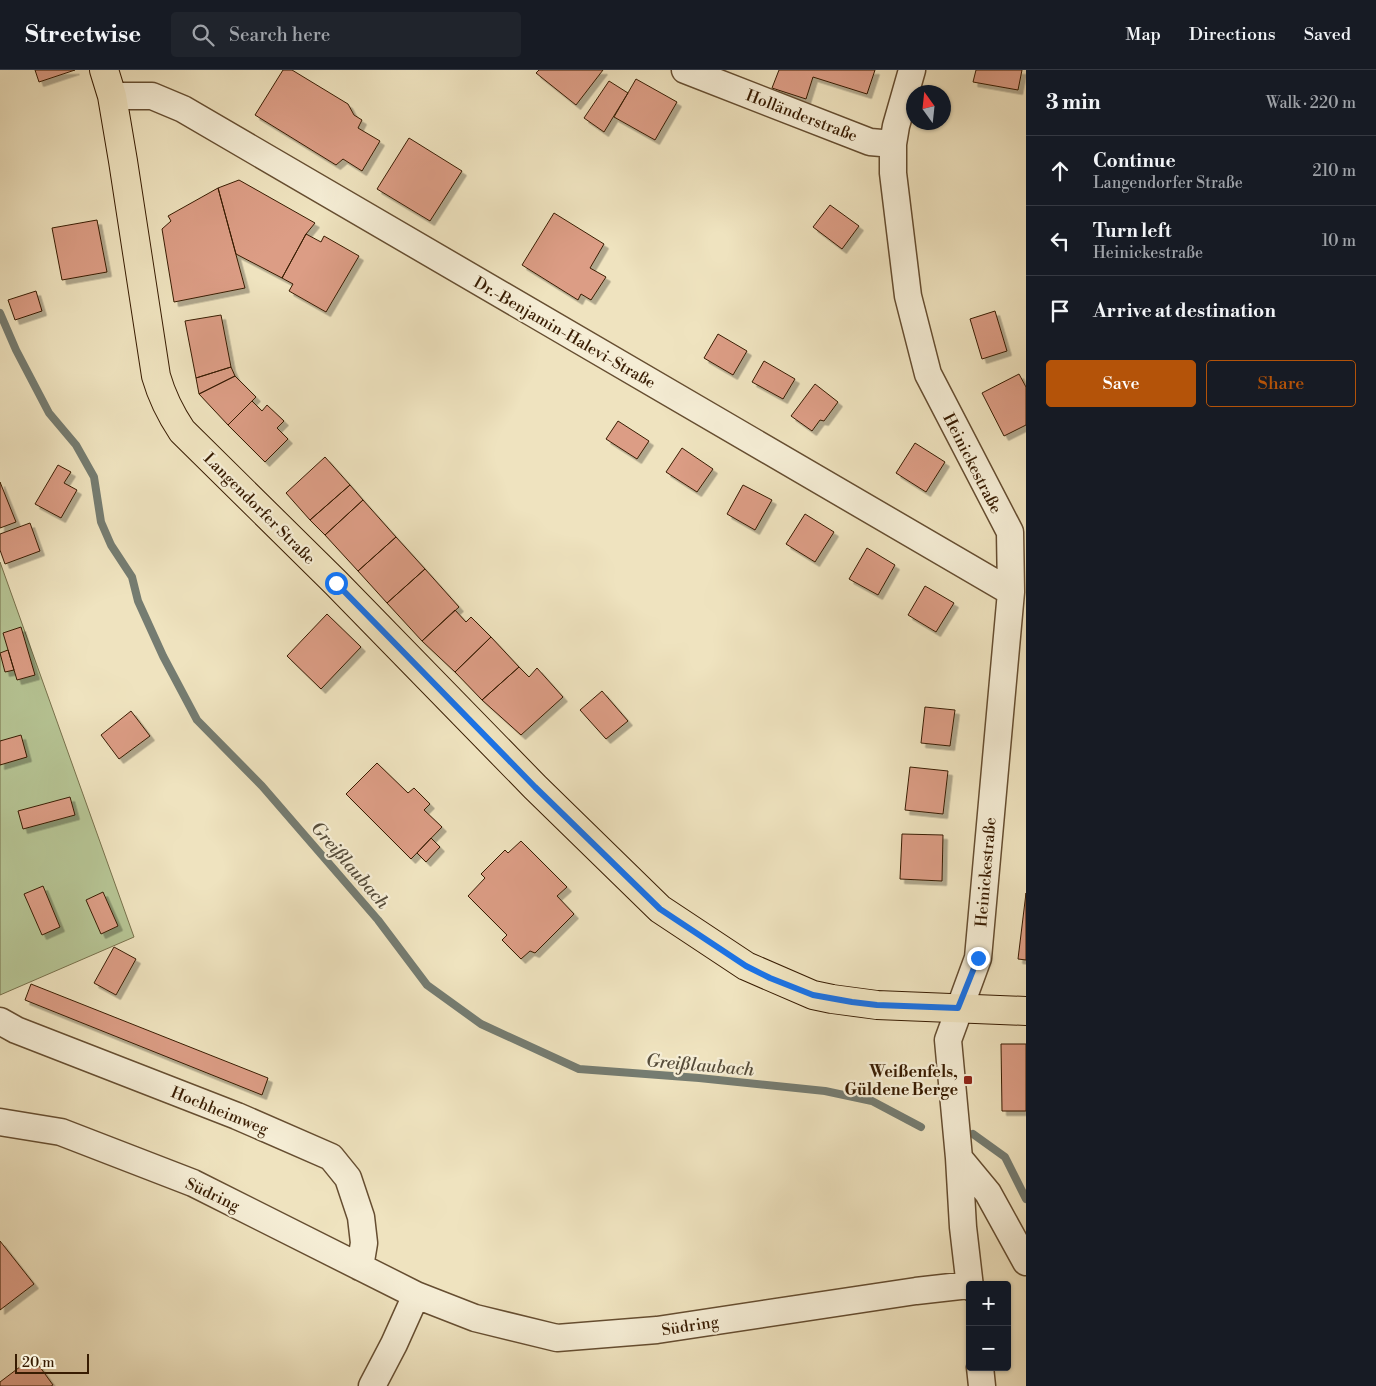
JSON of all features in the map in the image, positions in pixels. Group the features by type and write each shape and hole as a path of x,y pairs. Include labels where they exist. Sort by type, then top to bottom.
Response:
{"main road":[{"name":"Langendorfer Straße","path":"104,70 112,96 156,376 171,416 182,431 336,583 535,787 660,909 746,966 813,995 877,1005 1026,1011"}],"street":[{"name":"Holländerstraße","path":"685,70 870,142 893,144"},
{"name":"Heinickestraße","path":"912,70 896,126 893,144 893,173 908,296 928,374 1010,532 1011,592 978,958 958,1008"},
{"name":"Dr.-Benjamin-Halevi-Straße","path":"112,96 152,96 183,109 1011,592"},
{"path":"958,1008 948,1040 959,1158 963,1227 969,1281"},
{"name":"Hochheimweg","path":"0,1021 16,1030 237,1116 331,1157 348,1178 361,1217 364,1243 360,1267"},
{"name":"Südring","path":"0,1122 61,1132 193,1183 416,1294 475,1318 557,1338 657,1330 916,1291 966,1286"},
{"path":"959,1158 988,1193 1014,1219 1026,1262"},
{"path":"372,1386 394,1344 416,1294"},
{"path":"980,1371 982,1386"}],"green space":[{"path":"0,562 134,937 0,995"}],"building":[{"path":"35,70 75,70 39,82"},
{"path":"283,70 292,70 348,104 354,115 362,120 358,128 380,141 362,171 343,159 336,165 255,115"},
{"path":"539,70 603,70 576,105 536,73"},
{"path":"779,70 875,70 867,94 813,77 806,99 772,88"},
{"path":"976,70 1022,70 1018,90 973,82"},
{"path":"636,79 677,102 655,140 614,117"},
{"path":"609,81 628,93 604,132 584,118"},
{"path":"409,138 462,171 430,221 377,189"},
{"path":"239,180 315,223 306,234 282,278 236,254 218,188"},
{"path":"218,188 245,288 174,302 162,229 171,221 168,216"},
{"path":"830,205 859,226 842,249 813,227"},
{"path":"554,213 604,244 590,268 606,277 591,300 581,294 578,300 522,265"},
{"path":"97,220 107,272 62,280 52,228"},
{"path":"306,234 321,242 324,236 359,256 326,312 289,291 293,284 282,278"},
{"path":"36,291 42,311 15,320 8,300"},
{"path":"995,311 1007,351 982,359 970,319"},
{"path":"221,315 231,367 196,378 185,321"},
{"path":"718,334 747,351 733,375 704,358"},
{"path":"764,361 795,379 783,399 752,382"},
{"path":"231,367 235,376 199,394 196,378"},
{"path":"1019,374 1026,387 1026,425 1004,436 982,393"},
{"path":"235,376 256,397 228,425 199,394"},
{"path":"815,384 838,402 824,421 820,420 812,431 791,416"},
{"path":"252,401 262,411 267,405 284,421 277,428 288,439 265,462 228,425"},
{"path":"618,421 649,441 637,459 606,439"},
{"path":"915,443 945,462 926,492 896,473"},
{"path":"682,448 713,469 697,492 666,472"},
{"path":"325,457 350,485 310,520 286,493"},
{"path":"58,465 71,472 64,483 77,490 61,518 35,504"},
{"path":"0,482 16,522 0,528"},
{"path":"350,485 363,500 325,535 310,520"},
{"path":"743,485 772,500 755,530 727,514"},
{"path":"363,500 396,537 358,571 325,535"},
{"path":"805,514 834,532 815,562 786,544"},
{"path":"30,523 40,551 5,564 0,550 0,534"},
{"path":"396,537 425,569 387,603 358,571"},
{"path":"867,548 895,565 878,595 849,579"},
{"path":"425,569 459,607 422,641 387,603"},
{"path":"925,586 954,603 936,632 908,615"},
{"path":"455,610 466,622 471,617 491,637 455,672 422,641"},
{"path":"327,614 361,647 321,689 287,656"},
{"path":"21,627 35,675 17,680 3,633"},
{"path":"491,637 519,667 482,700 455,672"},
{"path":"8,650 14,670 5,672 0,653"},
{"path":"519,667 529,677 537,668 563,697 521,735 482,700"},
{"path":"602,691 628,721 606,739 580,710"},
{"path":"925,707 955,710 950,746 921,743"},
{"path":"131,711 150,736 119,759 101,735"},
{"path":"21,735 27,757 0,765 0,741"},
{"path":"377,763 408,793 414,788 430,804 424,810 442,827 411,859 346,794"},
{"path":"910,767 948,771 943,814 905,810"},
{"path":"70,797 75,815 23,829 18,811"},
{"path":"902,834 943,835 942,881 900,879"},
{"path":"431,838 440,847 426,862 417,853"},
{"path":"521,841 567,887 557,896 574,914 535,953 530,951 521,959 502,940 507,935 468,896 485,878 481,874 505,850 508,853"},
{"path":"43,886 60,927 42,935 24,894"},
{"path":"103,892 118,926 101,934 86,900"},
{"path":"1026,893 1026,960 1018,959"},
{"path":"114,947 136,959 116,995 94,983"},
{"path":"31,984 268,1078 262,1095 25,1000"},
{"path":"1001,1044 1026,1044 1026,1111 1002,1111"},
{"path":"0,1241 34,1284 0,1310"},
{"path":"29,1360 32,1364 37,1363 53,1385 0,1386 0,1382"}],"waterway":[{"name":"Greißlaubach","path":"0,313 16,350 49,413 76,445 94,477 101,522 111,545 132,577 138,601 163,656 197,720 262,786 378,920 427,985 481,1024 579,1069 699,1078 825,1091 872,1101 921,1127"},
{"name":"Greißlaubach","path":"973,1134 1005,1157 1026,1199"}],"place":[{"name":"Weißenfels, Güldene Berge","path":"968,1080"}],"route":[{"path":"336,583 535,787 660,909 746,966 813,995 832,999 877,1005 958,1008 978,958"}]}
